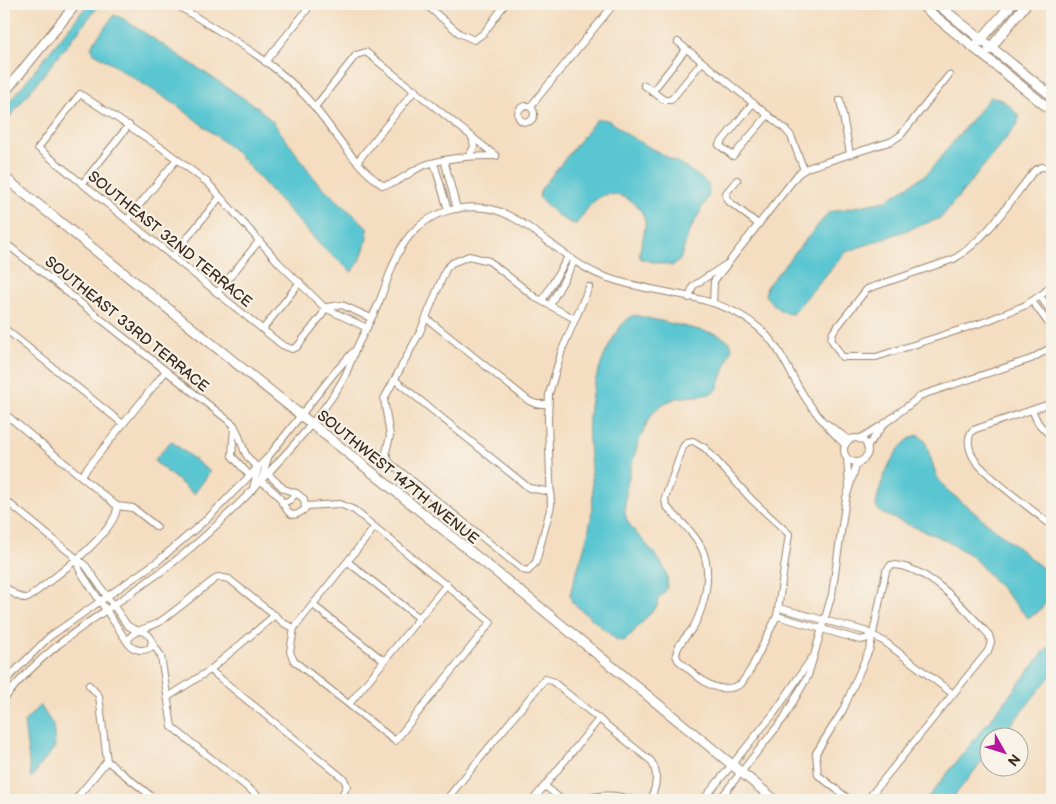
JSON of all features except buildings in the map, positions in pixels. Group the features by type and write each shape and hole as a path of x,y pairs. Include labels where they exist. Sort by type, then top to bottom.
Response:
{"street":[{"path":"4,93 76,4"},
{"path":"174,4 265,62 287,79 315,107 343,147 376,181 388,185 407,173 444,160 469,156 496,156 370,54 359,53 315,107"},
{"path":"265,62 307,10 306,4"},
{"path":"425,4 459,33 471,40 478,39 505,4"},
{"path":"530,107 614,4"},
{"path":"920,4 1052,111"},
{"path":"937,4 1052,96"},
{"path":"974,48 1012,4"},
{"path":"984,57 1026,4"},
{"path":"678,42 768,114 791,136 804,170"},
{"path":"652,92 686,49"},
{"path":"644,85 664,100 671,100 702,62"},
{"path":"713,303 714,281 758,224 804,170 892,141 901,135 949,75"},
{"path":"357,162 415,90"},
{"name":"SOUTHEAST 32ND TERRACE","path":"129,126 80,94 38,148 288,348 297,347 322,315 325,308"},
{"path":"840,100 850,154"},
{"path":"753,103 719,145 733,156 768,114"},
{"path":"82,184 129,126 208,183 279,263 325,308 367,328"},
{"path":"469,156 474,147 471,135"},
{"path":"127,220 177,159"},
{"path":"444,160 457,209"},
{"path":"434,163 448,210"},
{"path":"1052,172 1045,166 1040,167 967,251 954,259 867,290 833,332 831,339 838,353 848,359 876,357 991,319 1032,301 1052,284"},
{"name":"SOUTHWEST 147TH AVENUE","path":"4,177 536,604 775,800"},
{"path":"737,180 726,193 727,200 758,224"},
{"path":"172,257 220,197"},
{"path":"4,699 28,671 57,643 113,606 175,561 208,533 268,474 311,424 344,378 397,254 405,241 429,218 448,210 487,208 502,212 521,223 574,262 602,276 624,283 713,303 748,319 769,337 787,362 801,391 825,423 847,442"},
{"path":"217,293 259,241"},
{"name":"SOUTHEAST 33RD TERRACE","path":"4,242 234,425"},
{"path":"575,319 523,289 489,261 469,256 460,259 446,269 426,318 384,399 390,436 386,457 389,462 523,570 528,571 536,562 552,506 548,404 554,374 589,287"},
{"path":"542,301 568,258"},
{"path":"550,305 574,262"},
{"path":"690,298 693,286 726,264"},
{"path":"708,275 714,281"},
{"path":"262,329 300,282"},
{"path":"550,287 558,291"},
{"path":"1040,296 1051,312 1043,316"},
{"path":"1032,301 1052,328"},
{"path":"325,308 342,305 371,318"},
{"path":"426,318 529,400 536,404 548,404"},
{"path":"4,328 123,424"},
{"path":"847,442 859,439 884,424 922,395 1031,360 1052,347"},
{"path":"4,682 49,637 158,561 208,518 268,457 301,417 334,372 357,348"},
{"path":"81,476 166,372"},
{"path":"395,380 529,488 551,492"},
{"path":"1052,403 973,430 968,439 979,465 1052,526"},
{"path":"1032,410 1038,423 1052,438"},
{"path":"4,413 116,506 133,508 157,527"},
{"path":"718,800 784,718 808,676 832,594 838,539 849,487 856,466 867,455 867,446 884,424"},
{"path":"234,425 240,437 244,454 258,468"},
{"path":"234,425 232,456 250,476"},
{"path":"859,439 867,446"},
{"path":"694,441 705,448 752,500 789,534 778,612 751,669 741,684 718,689 711,687 678,660 676,655 680,644 693,627 701,611 706,589 706,567 703,552 698,543 666,506 665,498 683,447 688,442 694,441"},
{"path":"847,442 844,452 847,459 849,487"},
{"path":"261,481 268,457"},
{"path":"847,459 853,462 862,461"},
{"path":"252,489 258,468"},
{"path":"261,481 279,496 286,511 291,514 300,512 305,506 304,499 296,493 284,489 268,474"},
{"path":"282,503 290,500 296,493"},
{"path":"4,499 76,560 86,566 107,598 129,626 148,632 161,658 172,727 263,800"},
{"path":"4,586 22,598 28,598 85,554 114,519 116,506"},
{"path":"305,506 347,506 375,527 447,584 492,622 395,742 294,661 290,652 294,628 375,527"},
{"path":"76,560 80,571 120,634 133,648 146,650 161,658"},
{"path":"348,562 419,618"},
{"path":"850,800 818,775 816,753 844,710 873,637 886,571 891,565 903,565 926,577 946,592 989,635 991,642 988,651 867,800"},
{"path":"128,643 130,635 156,624 218,577 230,580 294,628"},
{"path":"350,704 447,584"},
{"path":"313,604 384,661"},
{"path":"778,612 795,612 858,629 885,642 953,694"},
{"path":"778,612 793,620 855,639 873,637"},
{"path":"793,620 795,612"},
{"path":"168,697 210,670 275,615"},
{"path":"146,650 150,648 156,624"},
{"path":"120,634 129,626"},
{"path":"855,639 858,629"},
{"path":"703,800 796,684 815,652"},
{"path":"210,670 344,779 347,786 339,800"},
{"path":"446,800 545,679 552,681 651,761 656,768 655,789 650,800"},
{"path":"90,685 99,696 107,760 156,800"},
{"path":"533,800 599,718"},
{"path":"75,800 107,760"},
{"path":"545,786 562,800"},
{"path":"582,800 591,797 613,795 633,800"}],"water":[{"path":"88,4 100,4 4,124 4,109"},
{"path":"114,15 122,18 257,107 273,122 317,182 367,227 364,251 352,272 321,246 235,151 178,106 93,52 91,46"},
{"path":"990,97 1003,101 1013,110 1019,117 1017,125 941,218 846,252 792,314 780,310 771,302 765,295 767,286 829,212 885,201 927,174"},
{"path":"602,119 613,123 628,135 679,164 708,184 709,195 689,232 680,260 672,266 641,259 639,255 645,221 639,209 622,196 608,194 598,198 576,224 560,217 539,197 541,189 596,120"},
{"path":"634,315 717,334 730,342 732,348 717,390 704,395 671,400 662,405 648,420 637,447 625,497 627,520 657,557 664,568 667,579 666,589 658,599 657,606 626,640 618,641 572,602 570,594 592,514 593,492 589,415 593,391 600,367 610,344 623,324"},
{"path":"919,435 925,441 937,477 947,490 1052,576 1052,596 1037,613 1028,618 972,556 943,539 881,513 876,506 885,475 896,453 910,438"},
{"path":"171,441 210,472 194,494 154,461"},
{"path":"1052,642 1052,674 1010,726 985,726"},
{"path":"40,705 53,725 55,747 31,778 24,722"},
{"path":"978,735 978,766 951,800 926,800"}]}
